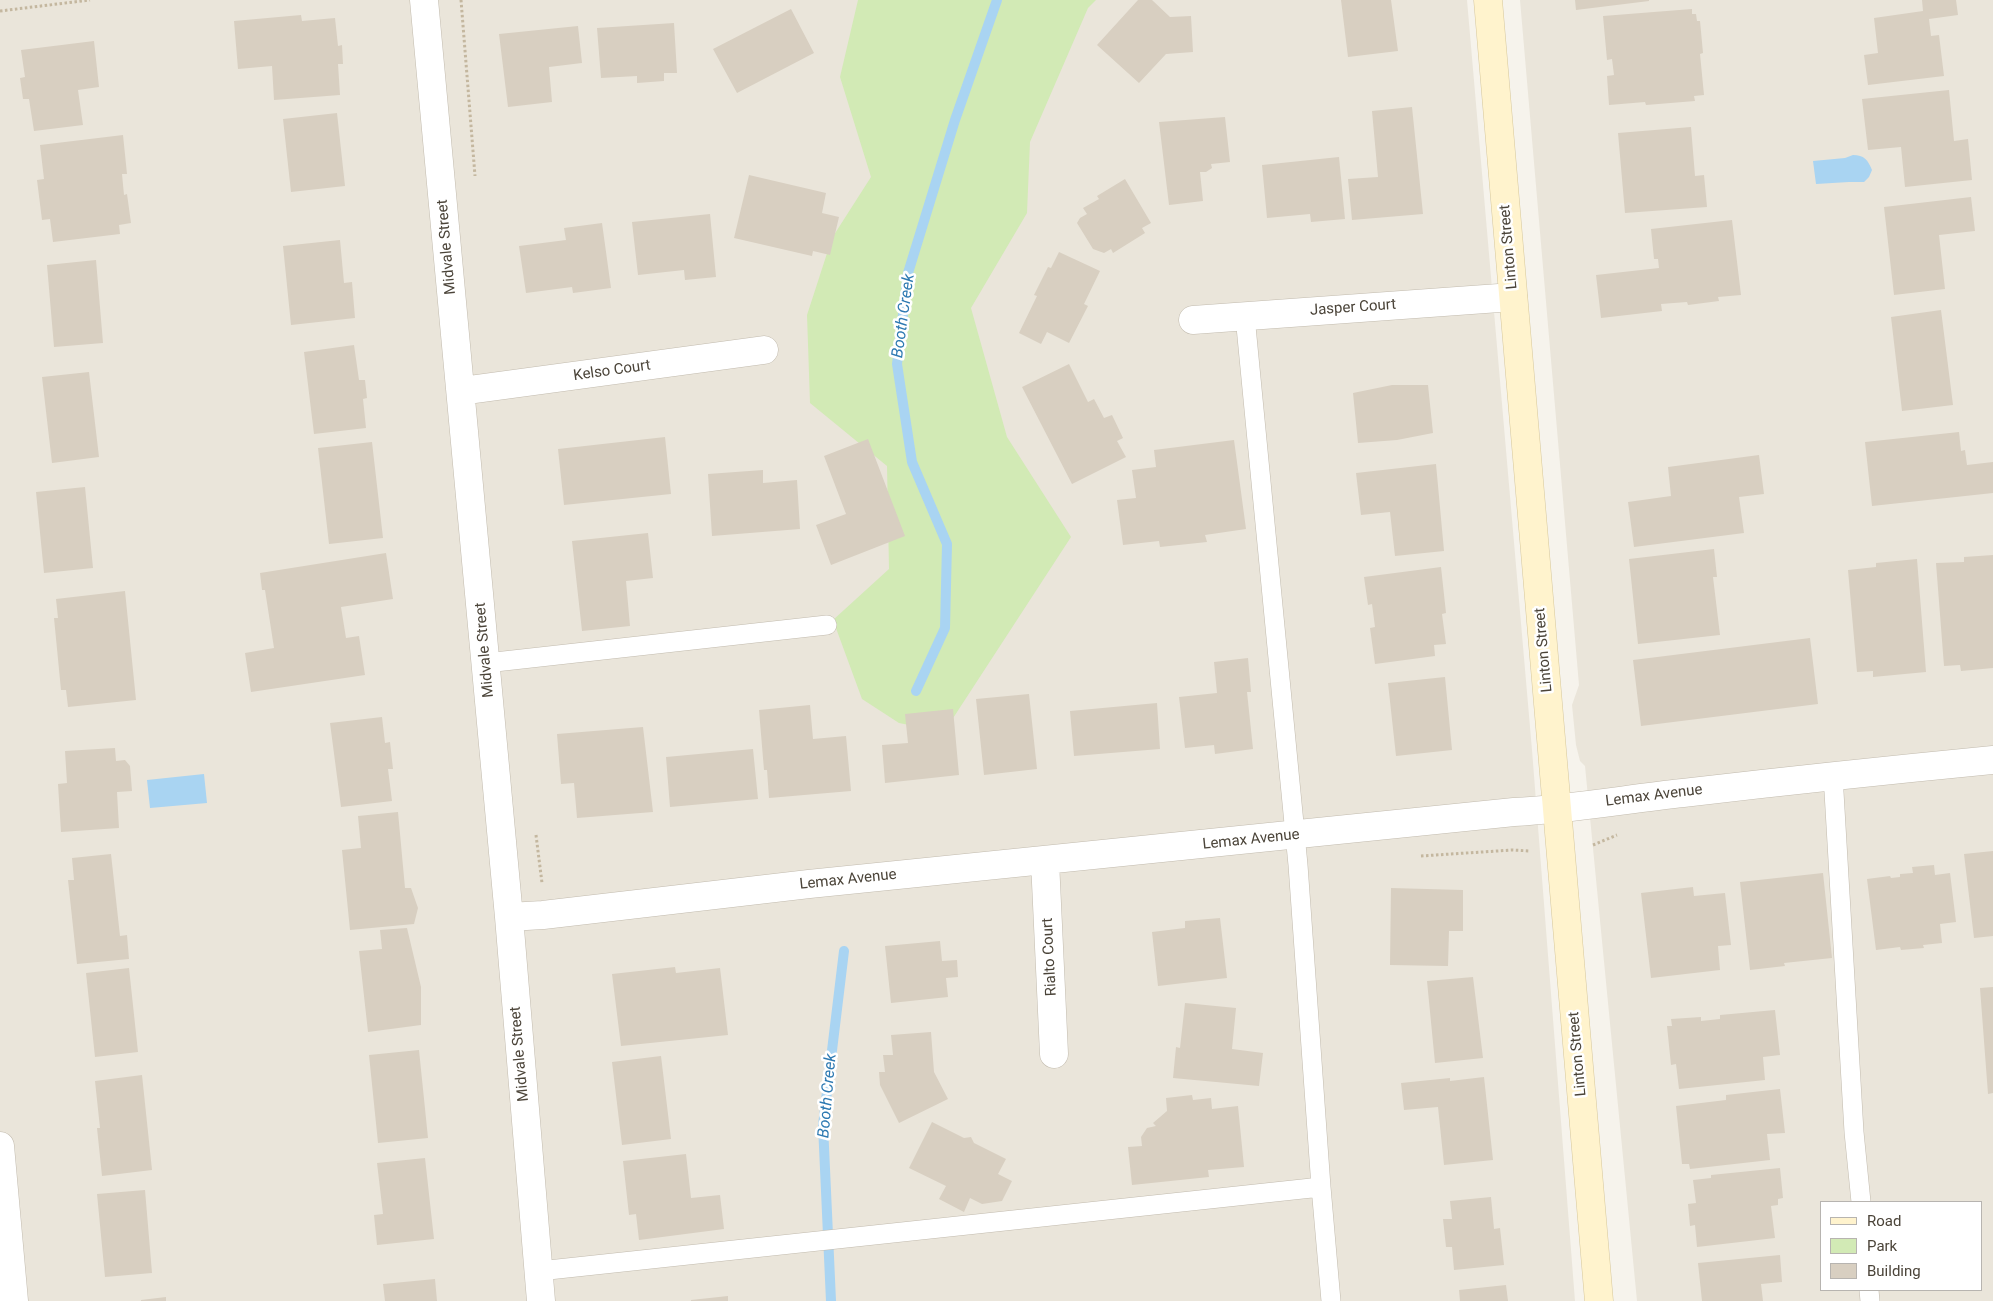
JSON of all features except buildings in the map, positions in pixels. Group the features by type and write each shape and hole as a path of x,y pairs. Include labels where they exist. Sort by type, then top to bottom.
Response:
{"street":[{"name":"Midvale Street","path":"424,0 509,917 541,1301"},
{"name":"Linton Street","path":"1488,0 1599,1301"},
{"name":"Jasper Court","path":"1192,320 1513,297"},
{"name":"Kelso Court","path":"461,391 764,350"},
{"name":"Lemax Avenue","path":"509,917 543,915 800,885 1558,809 1617,800 1834,775 1993,760"},
{"name":"Rialto Court","path":"1045,861 1054,1054"},
{"path":"0,1146 14,1301"}],"lane":[{"path":"1245,316 1294,836 1331,1301"},
{"path":"486,663 828,625"},
{"path":"1834,775 1854,1132 1861,1201"},
{"path":"538,1270 1321,1186"}],"path":[{"path":"0,11 90,0"}],"shaded area":[{"path":"0,0 1467,0 1532,750 1575,1301 0,1301"},
{"path":"1520,0 1993,0 1993,1301 1637,1301 1585,766 1580,761 1576,745 1572,705 1579,685"}],"green space":[{"path":"858,0 1096,0 1088,8 1030,142 1027,213 971,308 1007,437 1071,537 944,732 899,723 862,699 833,620 889,569 887,466 810,403 807,315 832,238 871,177 840,77"}],"water":[{"path":"1853,155 1865,159 1872,170 1864,182 1816,184 1813,161 1845,158"},
{"path":"204,774 207,803 150,808 147,780"}],"waterway":[{"name":"Booth Creek","path":"916,691 945,628 947,544 912,462 897,364 908,273 955,120 997,0"},
{"name":"Booth Creek","path":"831,1301 823,1125 844,951"}]}
